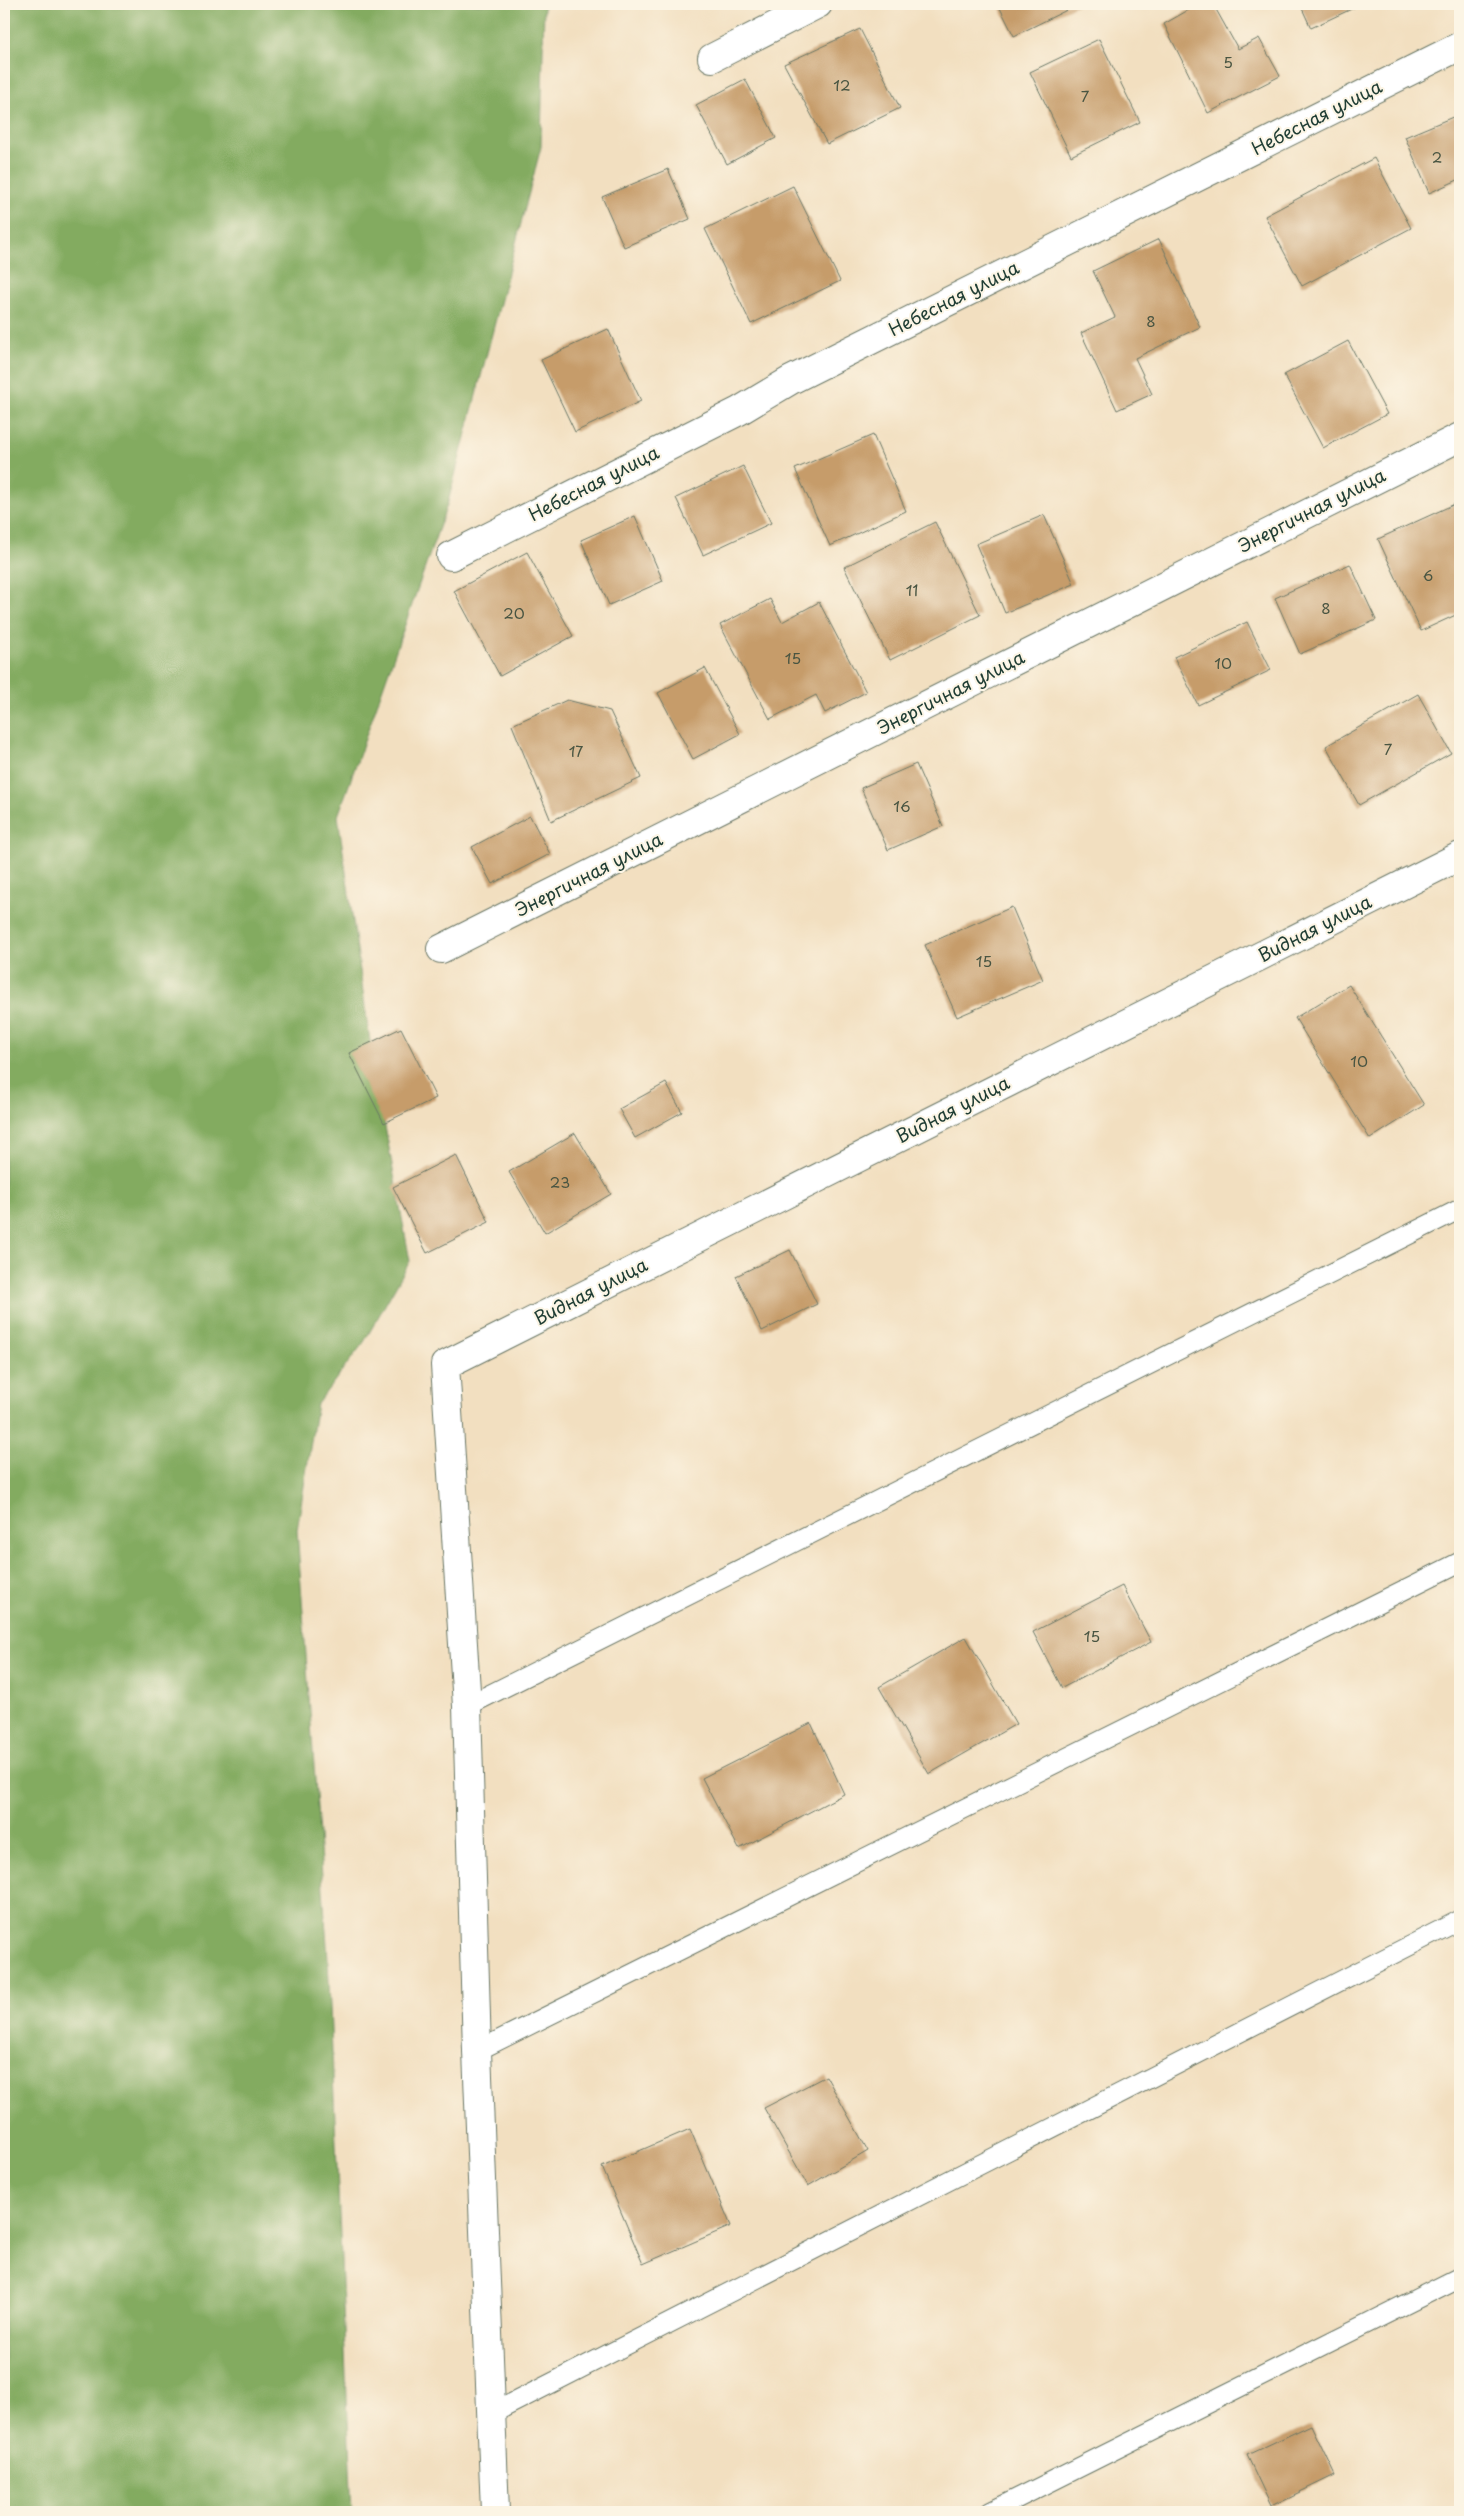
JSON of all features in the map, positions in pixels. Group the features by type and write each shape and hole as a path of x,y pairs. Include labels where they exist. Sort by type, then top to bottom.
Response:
{"street":[{"path":"712,58 818,4"},
{"name":"Небесная улица","path":"451,556 739,411 791,380 1460,46"},
{"name":"Энергичная улица","path":"441,949 1460,437"},
{"name":"Видная улица","path":"467,1706 445,1365 1460,856"},
{"path":"467,1706 477,2051 495,2512"}],"lane":[{"path":"467,1706 1460,1209"},
{"path":"477,2051 1460,1562"},
{"path":"491,2414 1460,1920"},
{"path":"990,2512 1460,2277"}],"green space":[{"path":"4,4 544,4 541,147 448,502 338,816 373,1062 410,1261 364,1342 317,1404 297,1530 328,1959 352,2512 4,2512"}],"building":[{"path":"998,4 1079,4 1014,36"},
{"path":"1199,4 1213,4 1238,49 1259,38 1280,76 1208,113 1164,24"},
{"path":"1300,4 1362,4 1311,28"},
{"path":"860,29 900,108 827,144 784,64"},
{"path":"1099,39 1140,122 1071,156 1030,72"},
{"path":"745,79 776,138 727,164 696,105"},
{"path":"1460,114 1460,179 1429,193 1405,137"},
{"path":"1374,158 1411,228 1302,286 1265,216"},
{"path":"668,169 690,219 624,247 602,197"},
{"path":"793,186 840,281 751,324 705,229"},
{"path":"1159,239 1200,327 1135,358 1152,394 1117,410 1081,333 1115,317 1093,271"},
{"path":"608,329 641,401 575,432 541,360"},
{"path":"1348,341 1387,414 1323,448 1284,375"},
{"path":"873,435 906,511 830,546 795,469"},
{"path":"743,466 771,523 703,555 676,498"},
{"path":"1457,503 1460,509 1460,613 1421,631 1378,539"},
{"path":"1044,515 1074,584 1005,613 976,544"},
{"path":"635,516 663,581 609,605 581,540"},
{"path":"935,522 980,615 890,660 844,567"},
{"path":"527,552 573,636 500,676 454,591"},
{"path":"1350,564 1376,620 1300,654 1275,598"},
{"path":"770,599 782,622 819,602 866,692 825,713 816,695 770,719 720,625"},
{"path":"1247,622 1271,670 1198,705 1174,657"},
{"path":"705,668 740,734 693,759 658,693"},
{"path":"1418,694 1451,753 1359,805 1326,746"},
{"path":"567,700 610,711 641,778 551,821 512,725"},
{"path":"916,764 943,826 888,850 861,788"},
{"path":"530,816 550,854 492,884 472,847"},
{"path":"1012,907 1043,980 957,1017 925,945"},
{"path":"1349,985 1424,1105 1370,1139 1295,1018"},
{"path":"401,1028 436,1098 384,1123 349,1053"},
{"path":"666,1083 682,1112 635,1138 619,1109"},
{"path":"575,1133 611,1194 545,1233 509,1172"},
{"path":"456,1155 489,1222 427,1253 393,1187"},
{"path":"790,1250 817,1304 762,1331 736,1276"},
{"path":"1122,1586 1151,1642 1062,1688 1033,1632"},
{"path":"966,1637 1016,1724 929,1774 879,1687"},
{"path":"811,1723 844,1794 739,1849 702,1778"},
{"path":"826,2076 868,2151 808,2186 764,2108"},
{"path":"690,2129 731,2226 643,2264 602,2167"},
{"path":"1311,2425 1335,2475 1271,2506 1247,2455"}]}
